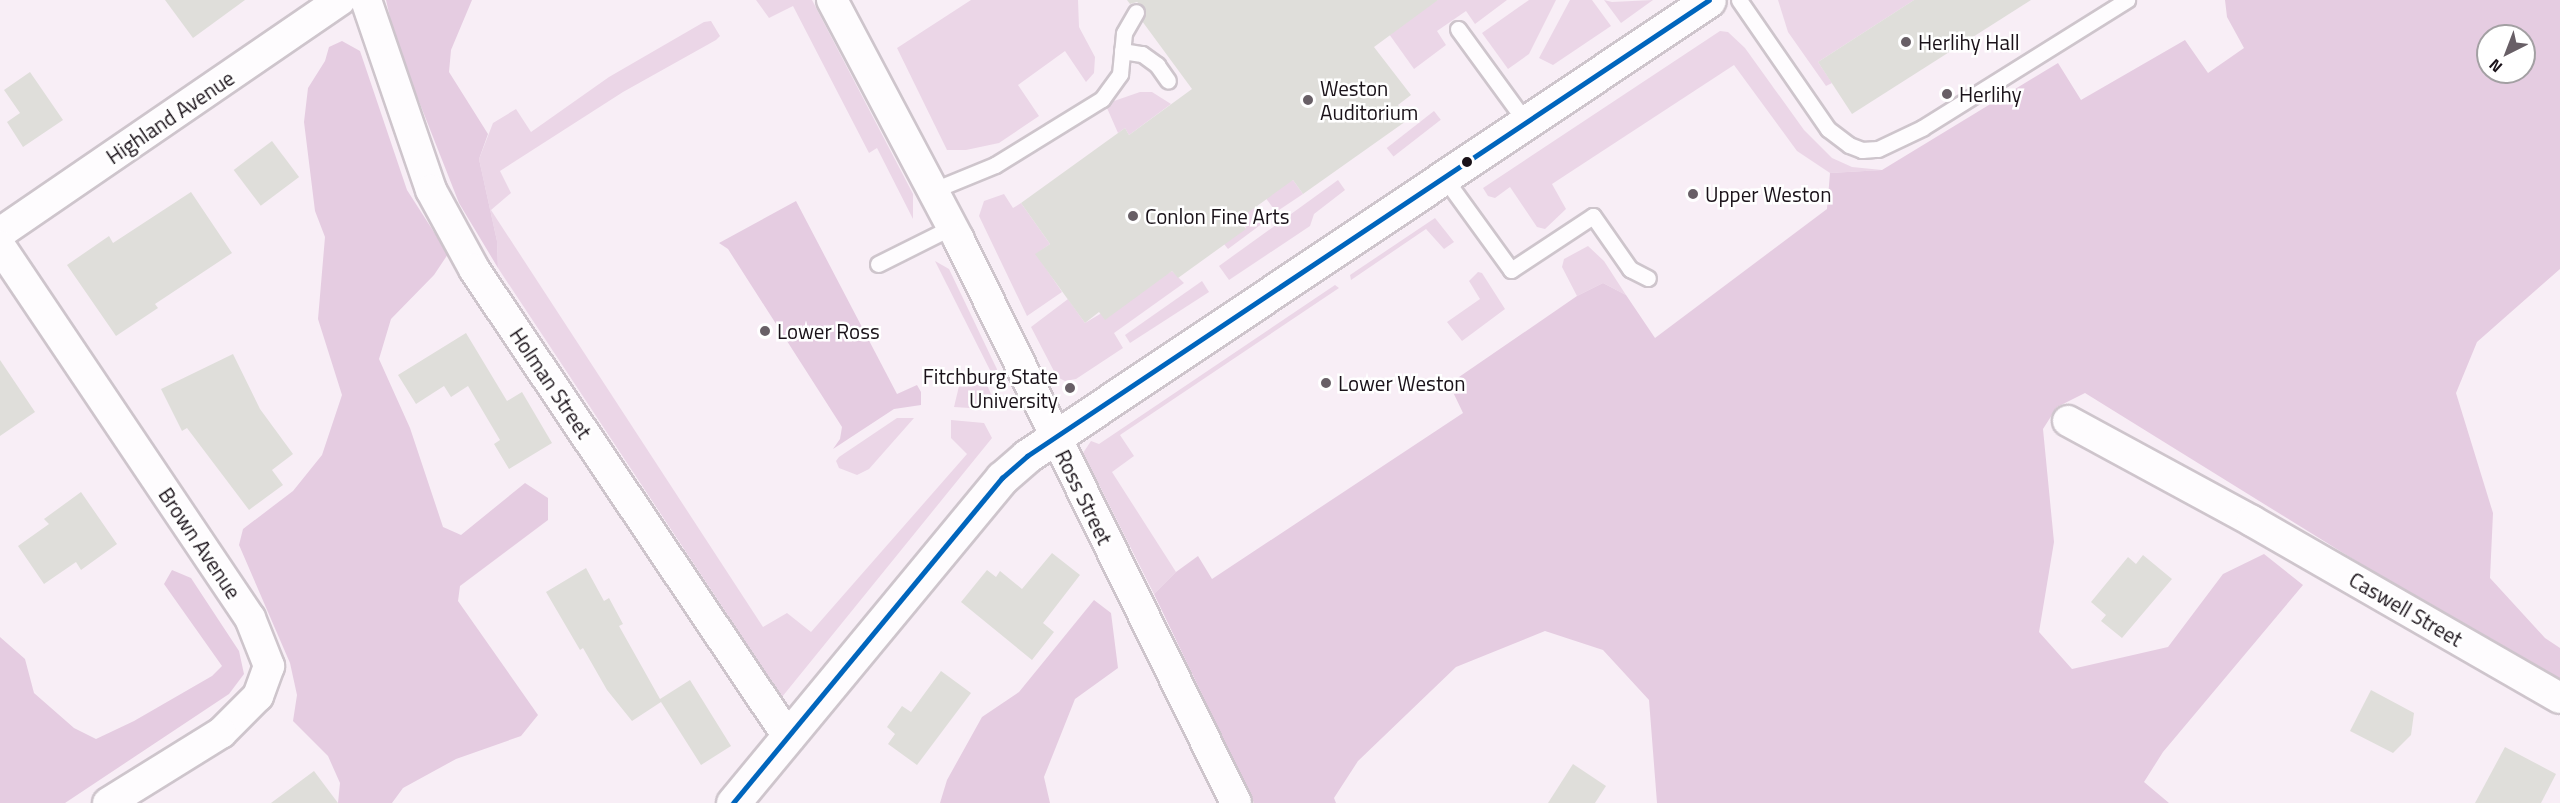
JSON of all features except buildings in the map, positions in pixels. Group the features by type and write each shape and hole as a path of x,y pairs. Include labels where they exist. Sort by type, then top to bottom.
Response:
{"street":[{"name":"Highland Avenue","path":"0,233 340,0"},
{"name":"Holman Street","path":"366,0 431,190 474,269 789,738"},
{"name":"Ross Street","path":"832,0 934,190 1054,438 1236,803"},
{"path":"733,803 1002,478 1054,438 1709,0"},
{"name":"Brown Avenue","path":"0,246 250,618 269,666 258,696 220,733 108,803"},
{"name":"Caswell Street","path":"2068,421 2252,520 2560,698"}],"lane":[{"path":"1739,0 1828,129 1862,150 1878,149 1922,128 2127,0"},
{"path":"934,190 995,165 1102,99 1120,74 1124,33 1136,12"},
{"path":"1458,29 1525,121"},
{"path":"1122,51 1142,54 1157,65 1168,81"},
{"path":"1443,176 1511,270 1593,216 1630,269 1648,278"},
{"path":"878,264 952,227"}],"shaded area":[{"path":"386,0 472,0 451,50 449,72 488,134 479,159 497,241 498,268 459,203 396,43"},
{"path":"756,0 812,0 913,194 913,219 877,148 869,153 793,6 769,18"},
{"path":"971,0 1078,0 1079,27 1095,57 1094,73 1086,82 1065,51 1018,85 1039,116 999,143 966,150 947,150 897,48"},
{"path":"1438,0 1507,0 1475,24 1466,11 1437,31 1446,45 1414,69 1379,20"},
{"path":"1529,0 1556,0 1529,54 1508,69 1482,33"},
{"path":"1570,0 1592,0 1611,26 1553,65 1539,58"},
{"path":"1604,0 1612,2 1653,0 1621,23"},
{"path":"1778,0 1914,0 1818,62 1832,83 1826,86 1788,32"},
{"path":"2225,0 2560,0 2560,269 2477,342 2456,393 2493,513 2490,578 2545,638 2560,648 2560,681 2427,605 2085,393 2057,407 2043,429 2054,542 2039,632 2072,669 2168,647 2223,574 2264,554 2303,585 2163,752 2144,782 2169,803 1657,803 1649,700 1603,650 1545,631 1456,667 1358,761 1334,798 1336,803 1254,803 1154,594 1176,572 1198,556 1212,579 1463,413 1452,390 1459,377 1577,296 1603,283 1626,295 1655,338 1827,209 1830,173 1882,170 2058,63 2081,100 2185,40 2208,73 2244,48 2227,17"},
{"path":"711,21 720,36 716,40 623,92 500,171 511,193 491,210 763,627 787,613 811,632 967,454 951,438 951,420 984,423 992,438 782,697 498,268 497,241 479,159 493,123 516,109 531,132 609,77 704,22"},
{"path":"1720,31 1728,32 1745,48 1804,130 1832,158 1852,167 1882,170 1830,173 1797,151 1734,65 1552,184 1566,209 1545,229 1537,227 1510,187 1495,198 1488,196 1483,188"},
{"path":"342,41 360,51 407,190 448,254 434,275 391,319 379,359 410,428 443,527 461,535 525,483 548,498 548,520 460,586 458,601 538,715 521,736 456,759 403,788 392,803 338,803 340,783 328,756 293,721 297,695 290,663 239,545 243,529 293,491 322,455 342,395 318,319 325,237 315,211 304,122 308,88 325,61 329,47"},
{"path":"1140,92 1152,92 1171,104 1129,135 1125,128 1118,133 1107,108 1114,101"},
{"path":"1434,111 1441,120 1393,157 1387,148"},
{"path":"1203,169 1252,199 1267,220 1228,249 1224,244 1246,228"},
{"path":"1293,180 1303,194 1276,212 1262,193"},
{"path":"1338,180 1345,190 1314,214 1310,226 1229,280 1219,266"},
{"path":"1004,194 1013,208 1021,203 1050,244 1036,254 1062,292 1027,316 979,216 984,201"},
{"path":"796,201 897,394 917,385 921,392 921,405 894,409 833,449 840,439 842,427 728,249 719,243"},
{"path":"1435,218 1454,242 1444,249 1426,229 1351,280 1350,275"},
{"path":"1588,246 1604,261 1626,295 1603,283 1577,296 1562,267 1564,259"},
{"path":"935,261 949,269 1006,388 1000,390"},
{"path":"1172,271 1184,283 1114,333 1123,348 1076,379 1065,381 1057,377 1031,327 1068,299 1085,323"},
{"path":"1478,272 1482,273 1505,309 1462,341 1447,322 1480,299 1469,281"},
{"path":"1202,281 1209,292 1130,343 1125,335"},
{"path":"1335,285 1339,288 1120,435 1134,456 1112,472 1176,572 1154,594 1083,453 1091,441 1099,444"},
{"path":"980,370 992,396 985,409 954,407 960,382"},
{"path":"897,418 914,418 869,469 857,475 839,468 836,461 839,457"},
{"path":"172,570 191,578 239,651 244,674 229,694 65,803 0,803 0,637 25,659 34,693 74,728 96,739 134,721 212,676 222,666 164,584"},
{"path":"1094,600 1111,613 1118,668 1075,699 1044,777 1050,803 940,803 947,780 982,717 1019,692"}],"transit line":[{"path":"733,803 1002,478 1027,456 1709,0"}],"place":[{"name":"Herlihy Hall","path":"1906,42"},
{"name":"Herlihy","path":"1947,94"},
{"name":"Weston Auditorium","path":"1308,100"},
{"name":"Upper Weston","path":"1693,194"},
{"name":"Conlon Fine Arts","path":"1133,216"},
{"name":"Lower Ross","path":"765,331"},
{"name":"Lower Weston","path":"1326,383"},
{"name":"Fitchburg State University","path":"1070,388"}]}
